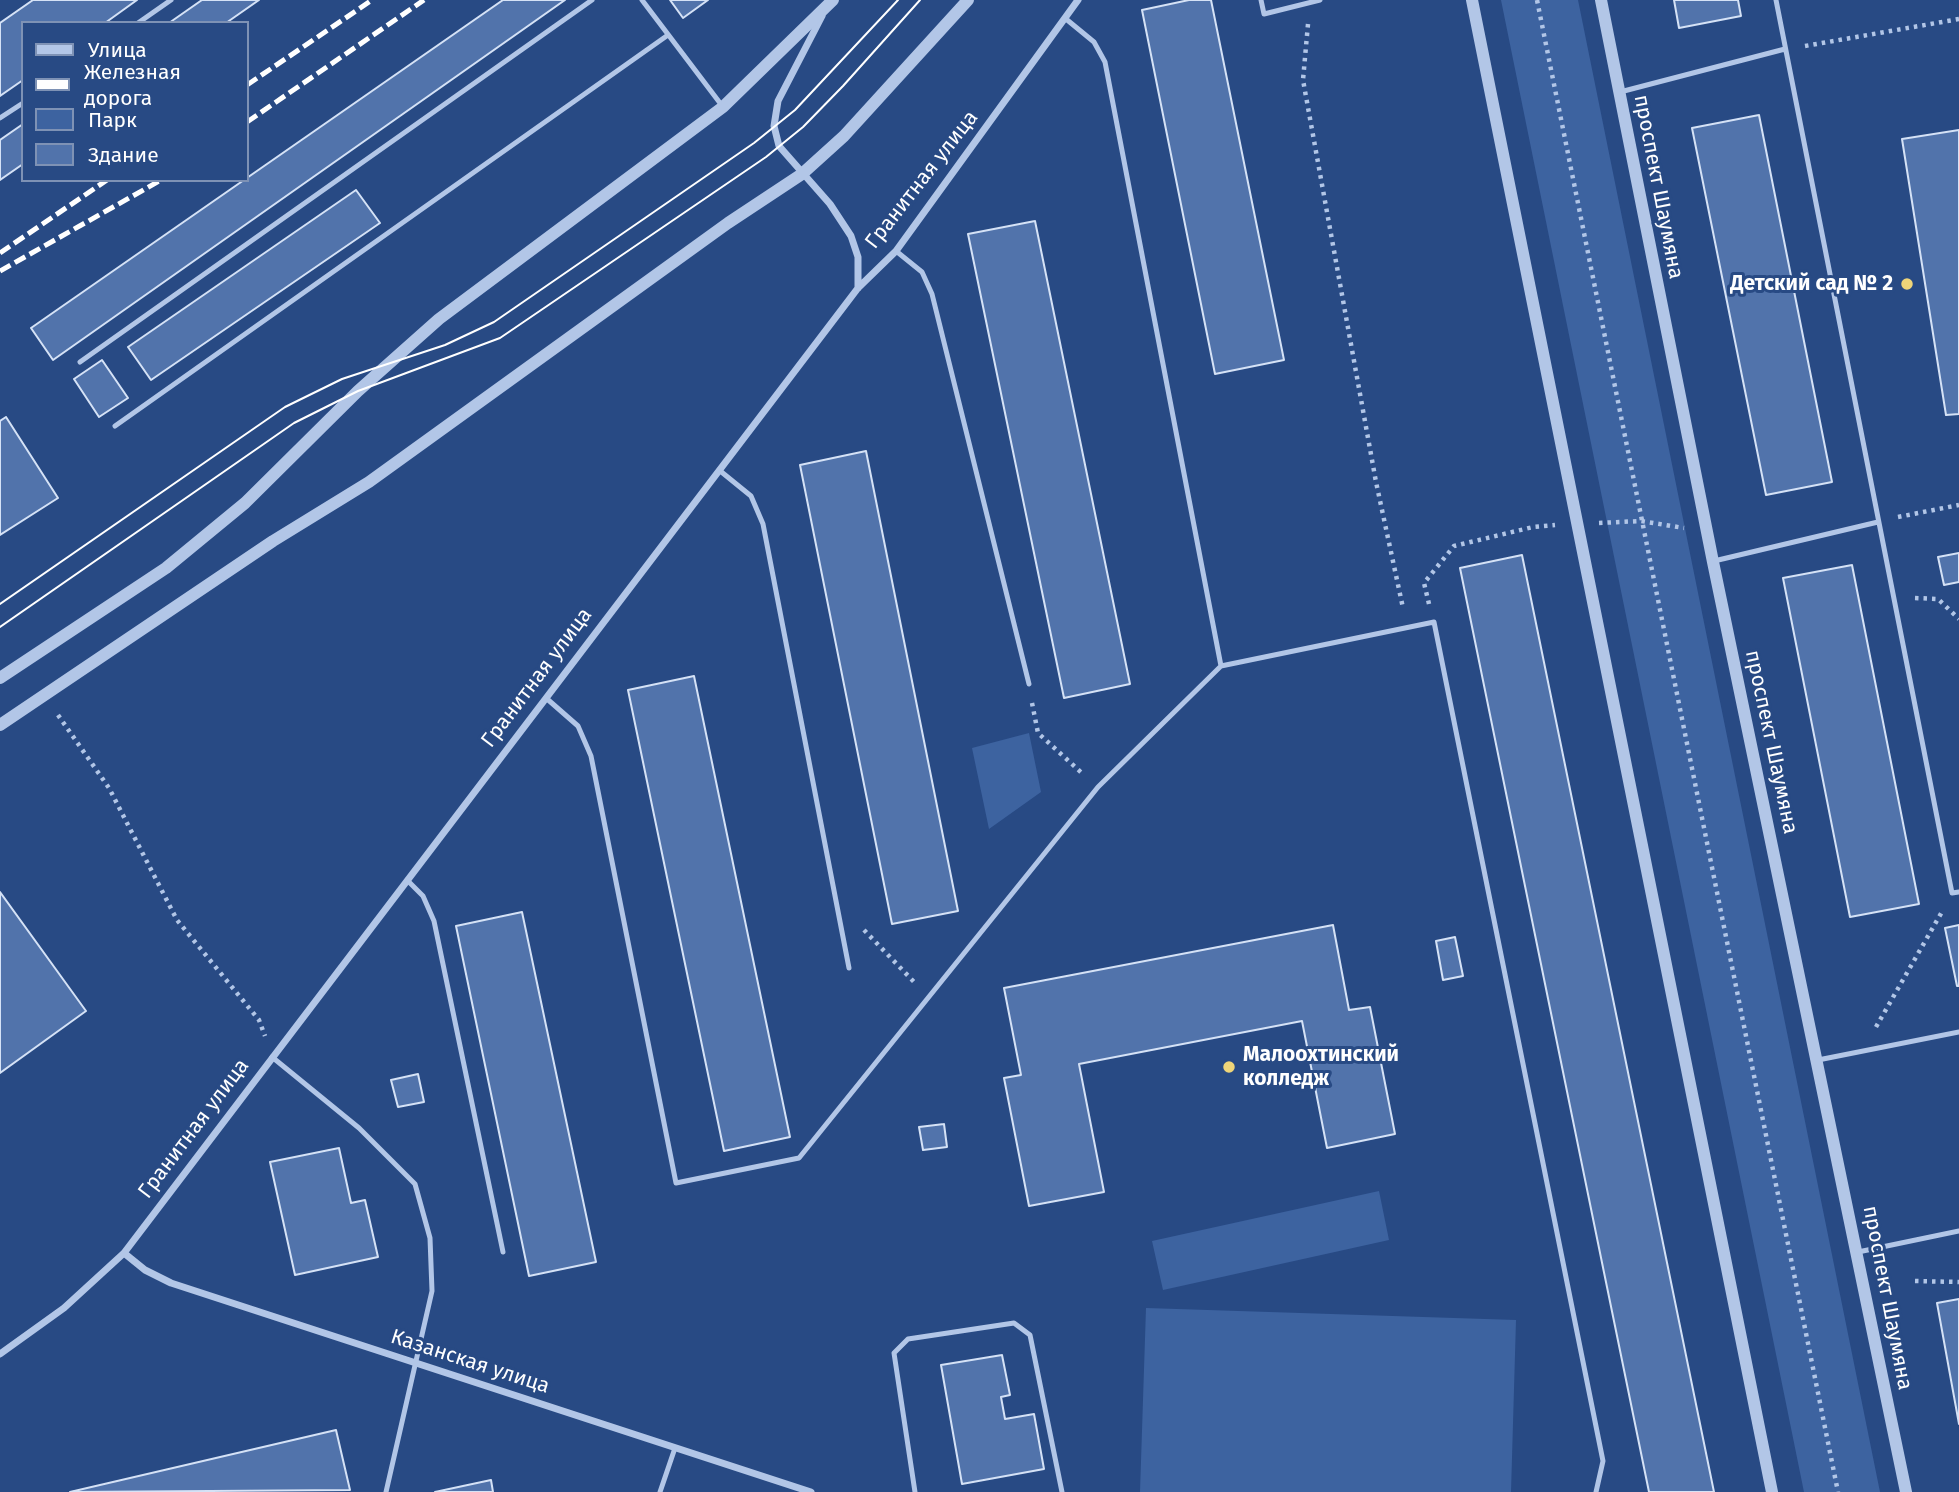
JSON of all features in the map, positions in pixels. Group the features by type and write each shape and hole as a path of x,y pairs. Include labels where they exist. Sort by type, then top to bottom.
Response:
{"street":[{"path":"0,725 272,541 369,482 728,223 802,174 844,136 968,0"},
{"name":"Гранитная улица","path":"0,1354 64,1308 124,1253 858,288 896,251 1078,0"},
{"path":"1472,0 1772,1492"},
{"name":"проспект Шаумяна","path":"1601,0 1713,562 1906,1492"},
{"path":"830,3 778,101 774,126 779,146 830,204 851,236 858,257 858,288"},
{"path":"0,678 166,568 245,503 358,391 439,319 723,107 830,3"},
{"name":"Казанская улица","path":"124,1253 145,1270 171,1283 811,1492"}],"lane":[{"path":"141,21 170,0"},
{"path":"80,362 592,0"},
{"path":"642,0 723,107"},
{"path":"1261,0 1264,14 1320,0"},
{"path":"1776,0 1893,598 1955,892"},
{"path":"1066,19 1094,42 1105,62 1221,666"},
{"path":"116,426 668,35"},
{"path":"1620,92 1786,49"},
{"path":"0,118 21,104"},
{"path":"896,251 922,272 932,294 1028,684"},
{"path":"719,470 751,496 763,524 849,968"},
{"path":"1713,562 1878,522"},
{"path":"546,698 578,726 591,756 676,1183 799,1158 1098,787 1221,666 1434,622 1604,1461 1596,1492"},
{"path":"407,880 423,896 434,921 503,1252"},
{"path":"1818,1060 1959,1032"},
{"path":"272,1058 359,1128 415,1184 430,1238 432,1291 416,1363 405,1397 386,1492"},
{"path":"1858,1252 1959,1230"},
{"path":"915,1492 894,1353 908,1339 1014,1323 1030,1335 1062,1492"},
{"path":"660,1492 674,1448"}],"path":[{"path":"1537,0 1838,1492"},
{"path":"1309,2 1303,80 1376,482 1407,628"},
{"path":"1786,49 1959,19"},
{"path":"1878,522 1959,505"},
{"path":"1893,598 1938,599 1959,619"},
{"path":"1028,684 1038,733 1098,787"},
{"path":"58,715 109,788 177,919 259,1020 272,1058"},
{"path":"1863,1051 1955,892"},
{"path":"836,902 929,997"},
{"path":"1915,1281 1959,1282"}],"green space":[{"path":"1501,0 1578,0 1880,1492 1804,1492"},
{"path":"1029,733 1041,792 989,829 972,748"},
{"path":"1379,1191 1389,1240 1163,1290 1152,1241"},
{"path":"1146,1308 1516,1320 1511,1492 1140,1492"}],"building":[{"path":"33,0 137,0 108,21 21,21 21,81 0,96 0,23"},
{"path":"202,0 259,0 229,21 172,21"},
{"path":"503,0 565,0 53,360 31,328 241,182 248,182 248,177"},
{"path":"670,0 708,0 683,18"},
{"path":"1189,0 1211,0 1284,360 1215,374 1142,10"},
{"path":"1674,0 1738,0 1741,16 1679,28"},
{"path":"1759,115 1832,482 1766,495 1692,128"},
{"path":"21,125 21,165 0,180 0,140"},
{"path":"1959,130 1959,414 1946,415 1902,139"},
{"path":"356,190 380,223 151,380 128,347"},
{"path":"1035,221 1130,684 1064,698 968,234"},
{"path":"102,360 128,398 99,417 74,379"},
{"path":"6,417 58,498 0,535 0,421"},
{"path":"866,451 958,911 892,924 800,465"},
{"path":"1959,553 1959,582 1944,585 1938,557"},
{"path":"1522,555 1714,1492 1649,1492 1460,568"},
{"path":"1852,565 1919,904 1850,917 1783,578"},
{"path":"694,676 790,1137 724,1151 628,690"},
{"path":"0,892 86,1011 0,1073"},
{"path":"522,912 596,1262 529,1276 456,926"},
{"path":"1333,925 1349,1010 1370,1007 1395,1134 1327,1148 1302,1021 1079,1064 1104,1192 1029,1206 1004,1078 1021,1075 1004,988"},
{"path":"1959,925 1959,986 1957,986 1945,928"},
{"path":"1455,937 1463,976 1443,980 1436,941"},
{"path":"418,1074 424,1102 398,1107 391,1080"},
{"path":"944,1124 947,1147 923,1150 919,1127"},
{"path":"339,1148 351,1203 365,1200 378,1257 295,1275 270,1162"},
{"path":"1959,1299 1959,1424 1937,1303"},
{"path":"1002,1355 1010,1395 1001,1397 1005,1419 1034,1414 1044,1469 962,1484 941,1365"},
{"path":"336,1430 350,1490 70,1492"},
{"path":"491,1480 493,1492 435,1492"}],"tram line":[{"path":"0,604 285,407 342,379 445,345 494,322 754,143 795,110 898,0"},
{"path":"0,627 294,423 358,391 500,338 766,157 803,127 920,0"}],"railway":[{"path":"248,84 372,0"},
{"path":"248,121 424,0"},
{"path":"0,253 104,182"},
{"path":"0,271 157,182"}],"place":[{"name":"Детский сад № 2","path":"1907,284"},
{"name":"Малоохтинский колледж","path":"1229,1067"}]}
